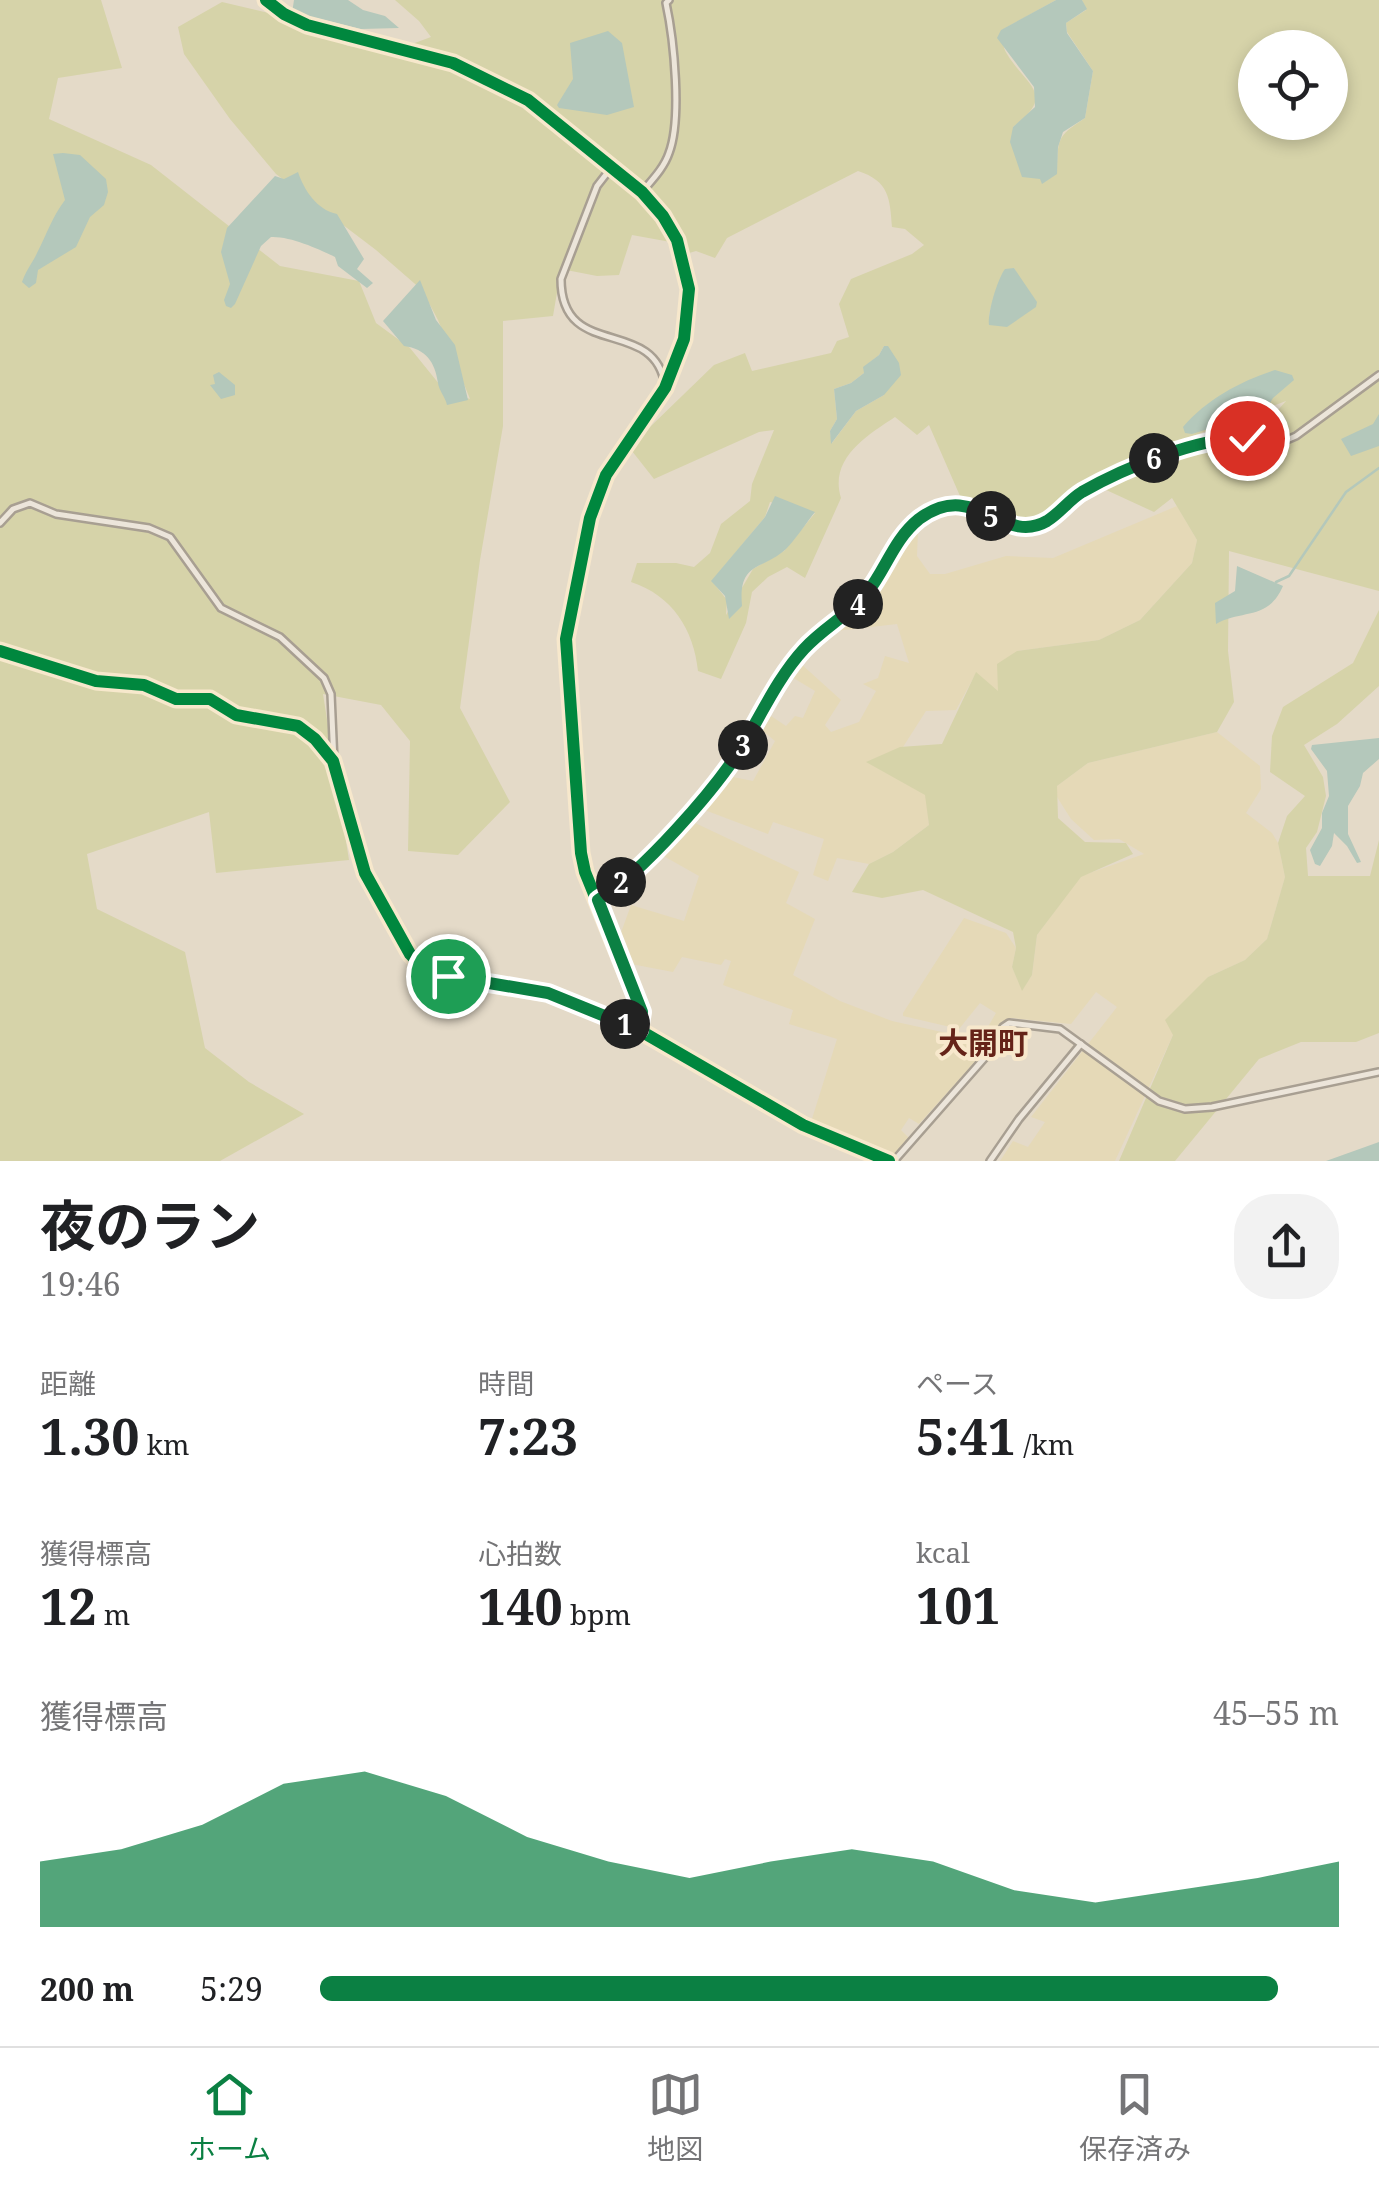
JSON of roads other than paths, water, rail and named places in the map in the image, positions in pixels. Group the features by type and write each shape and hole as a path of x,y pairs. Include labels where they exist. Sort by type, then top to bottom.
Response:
{"street":[{"path":"266,0 307,25 453,63 528,100 642,192 664,216 678,240 688,289 684,339 665,388 600,490 590,518 566,639 578,833 585,872 642,1012 639,1030"},
{"path":"642,192 672,148 674,50 666,4 669,0"},
{"path":"611,168 597,186 561,278 561,290 574,317 591,333 631,343 653,359 662,370 665,388"},
{"path":"598,900 710,792 805,648 858,604 892,549 921,518 951,504 968,504 1021,527 1043,523 1079,494 1150,459 1232,438 1282,442 1296,436 1379,375"},
{"path":"0,523 13,509 30,503 56,514 149,528 170,536 221,608 280,637 324,678 331,694 334,765 365,872 410,954 423,966 448,976 548,993 639,1030 803,1125 891,1161 995,1046 1003,1027 1009,1023 1052,1026 1158,1101 1185,1109 1212,1107 1379,1072"},
{"path":"0,651 96,680 144,685 176,700 210,699 236,715 298,726 334,765"},
{"path":"990,1161 1081,1044"}],"waterway":[{"path":"1276,582 1289,576 1346,492 1379,468"}],"district":[{"name":"大開町","path":"983,1042"}]}
